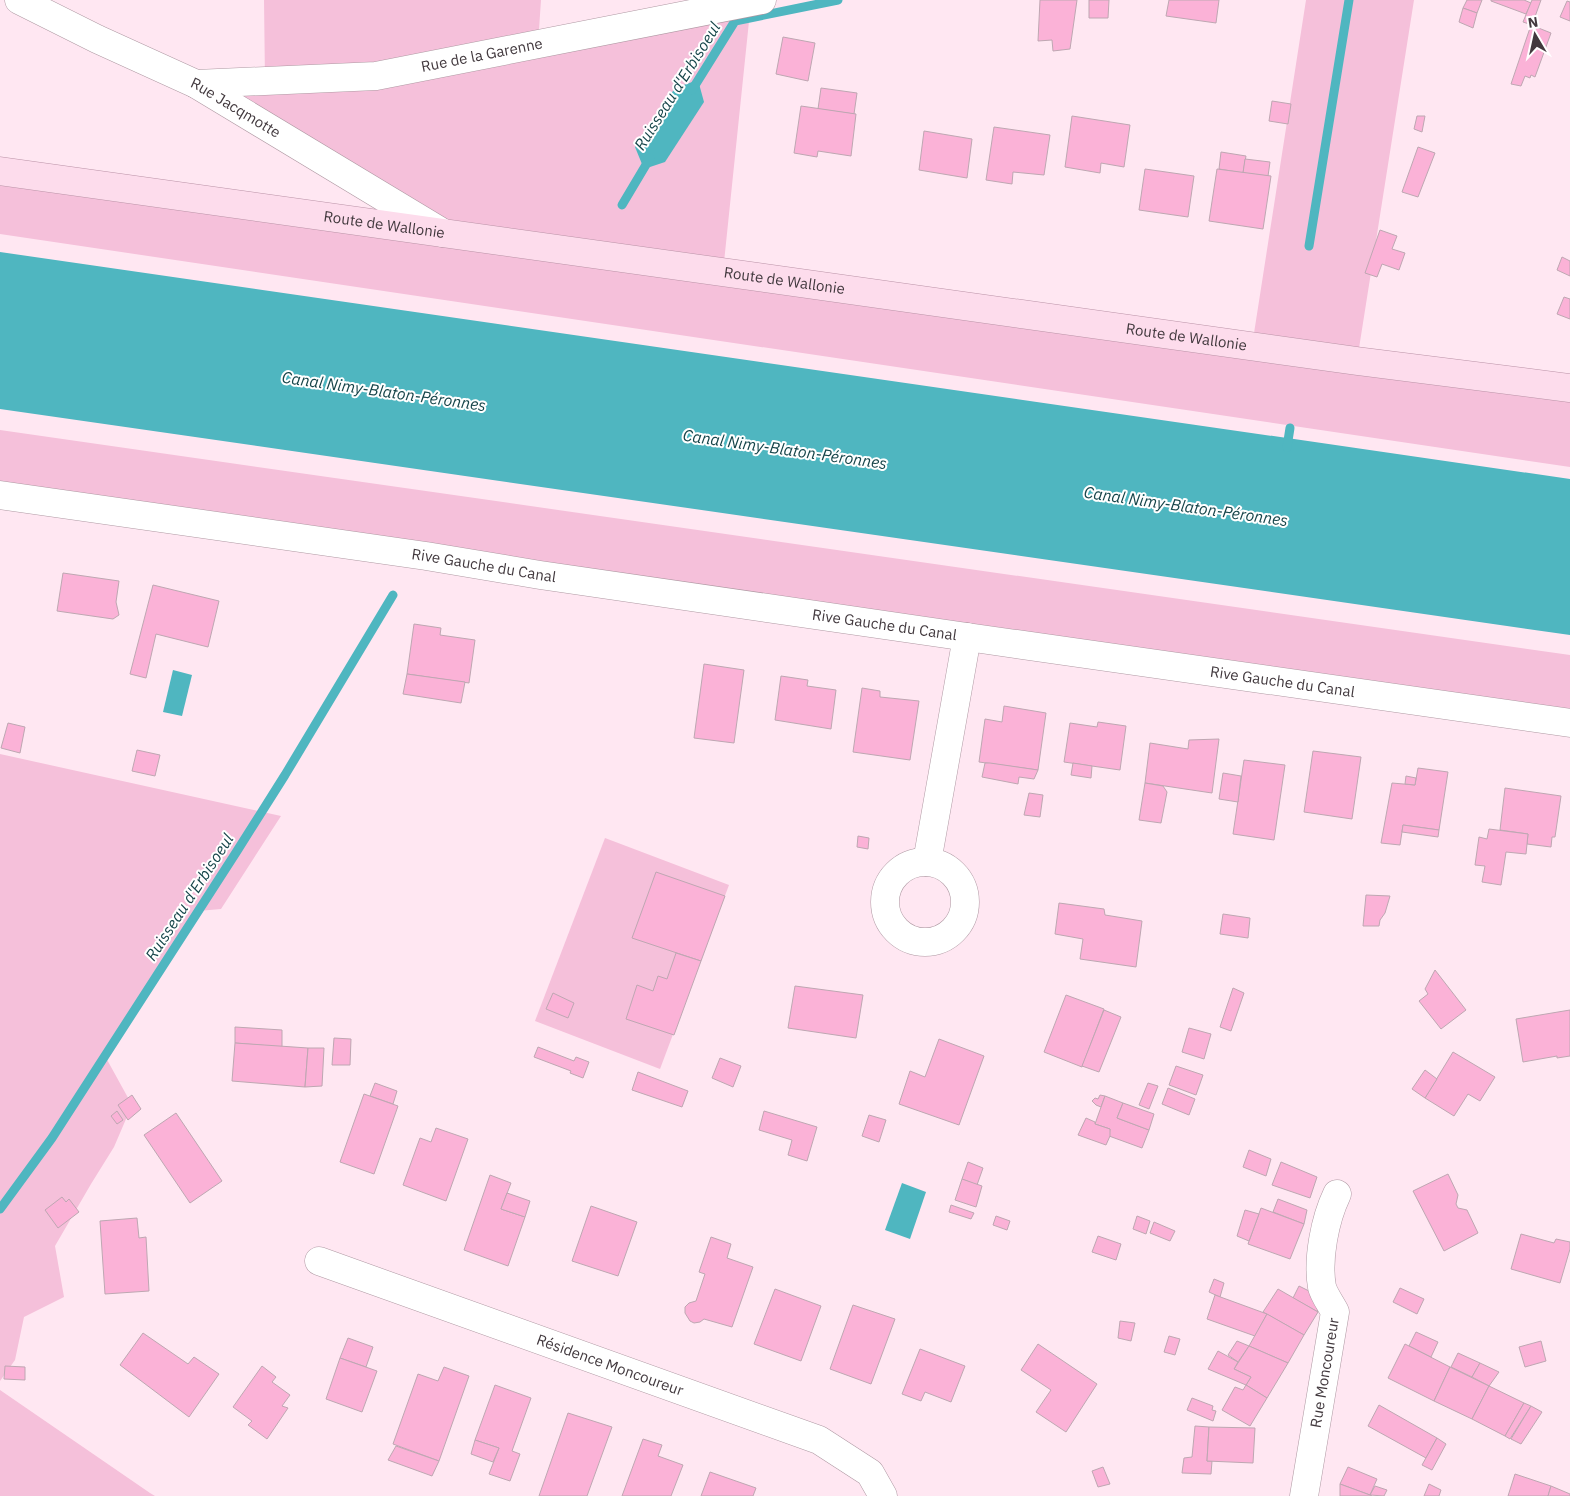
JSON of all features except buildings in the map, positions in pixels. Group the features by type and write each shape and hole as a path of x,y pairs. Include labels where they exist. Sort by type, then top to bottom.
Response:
{"main road":[{"name":"Route de Wallonie","path":"0,171 1338,359 1570,388"}],"street":[{"name":"Rue Jacqmotte","path":"19,0 97,39 196,84 443,233"},
{"name":"Rue de la Garenne","path":"196,84 376,76 762,0"},
{"name":"Rive Gauche du Canal","path":"0,495 416,554 550,576 967,637 1570,723"},
{"name":"Rive Gauche du Canal","path":"928,862 967,637"},
{"name":"Rue Moncoureur","path":"1304,1496 1334,1312 1322,1289 1321,1255 1331,1206 1337,1194"},
{"name":"Résidence Moncoureur","path":"318,1261 819,1440 870,1473 883,1496"}],"shaded area":[{"path":"264,0 541,0 538,44 751,2 723,272 1252,346 1306,0 1414,0 1357,361 1570,388 1570,467 0,234 0,171 441,232 204,84 265,81"},
{"path":"0,430 1570,655 1570,723 0,495"},
{"path":"0,754 281,816 221,909 198,911 105,1056 132,1105 114,1147 55,1246 64,1297 24,1317 15,1360 0,1381"},
{"path":"605,838 729,885 660,1069 535,1021"},
{"path":"0,1390 150,1493 155,1496 0,1496"}],"water":[{"path":"698,80 704,102 665,162 644,169 635,147 675,88"},
{"name":"Canal Nimy-Blaton-Péronnes","path":"0,252 1570,479 1570,635 0,409"},
{"path":"173,670 192,675 182,716 163,712"},
{"path":"902,1183 926,1192 910,1239 885,1230"}],"waterway":[{"name":"Ruisseau d'Erbisoeul","path":"692,90 735,21 838,0"},
{"path":"1309,246 1349,0"},
{"name":"Ruisseau d'Erbisoeul","path":"622,205 650,158"},
{"path":"1287,447 1290,428"},
{"name":"Ruisseau d'Erbisoeul","path":"0,1209 52,1138 237,851 393,595"}]}
